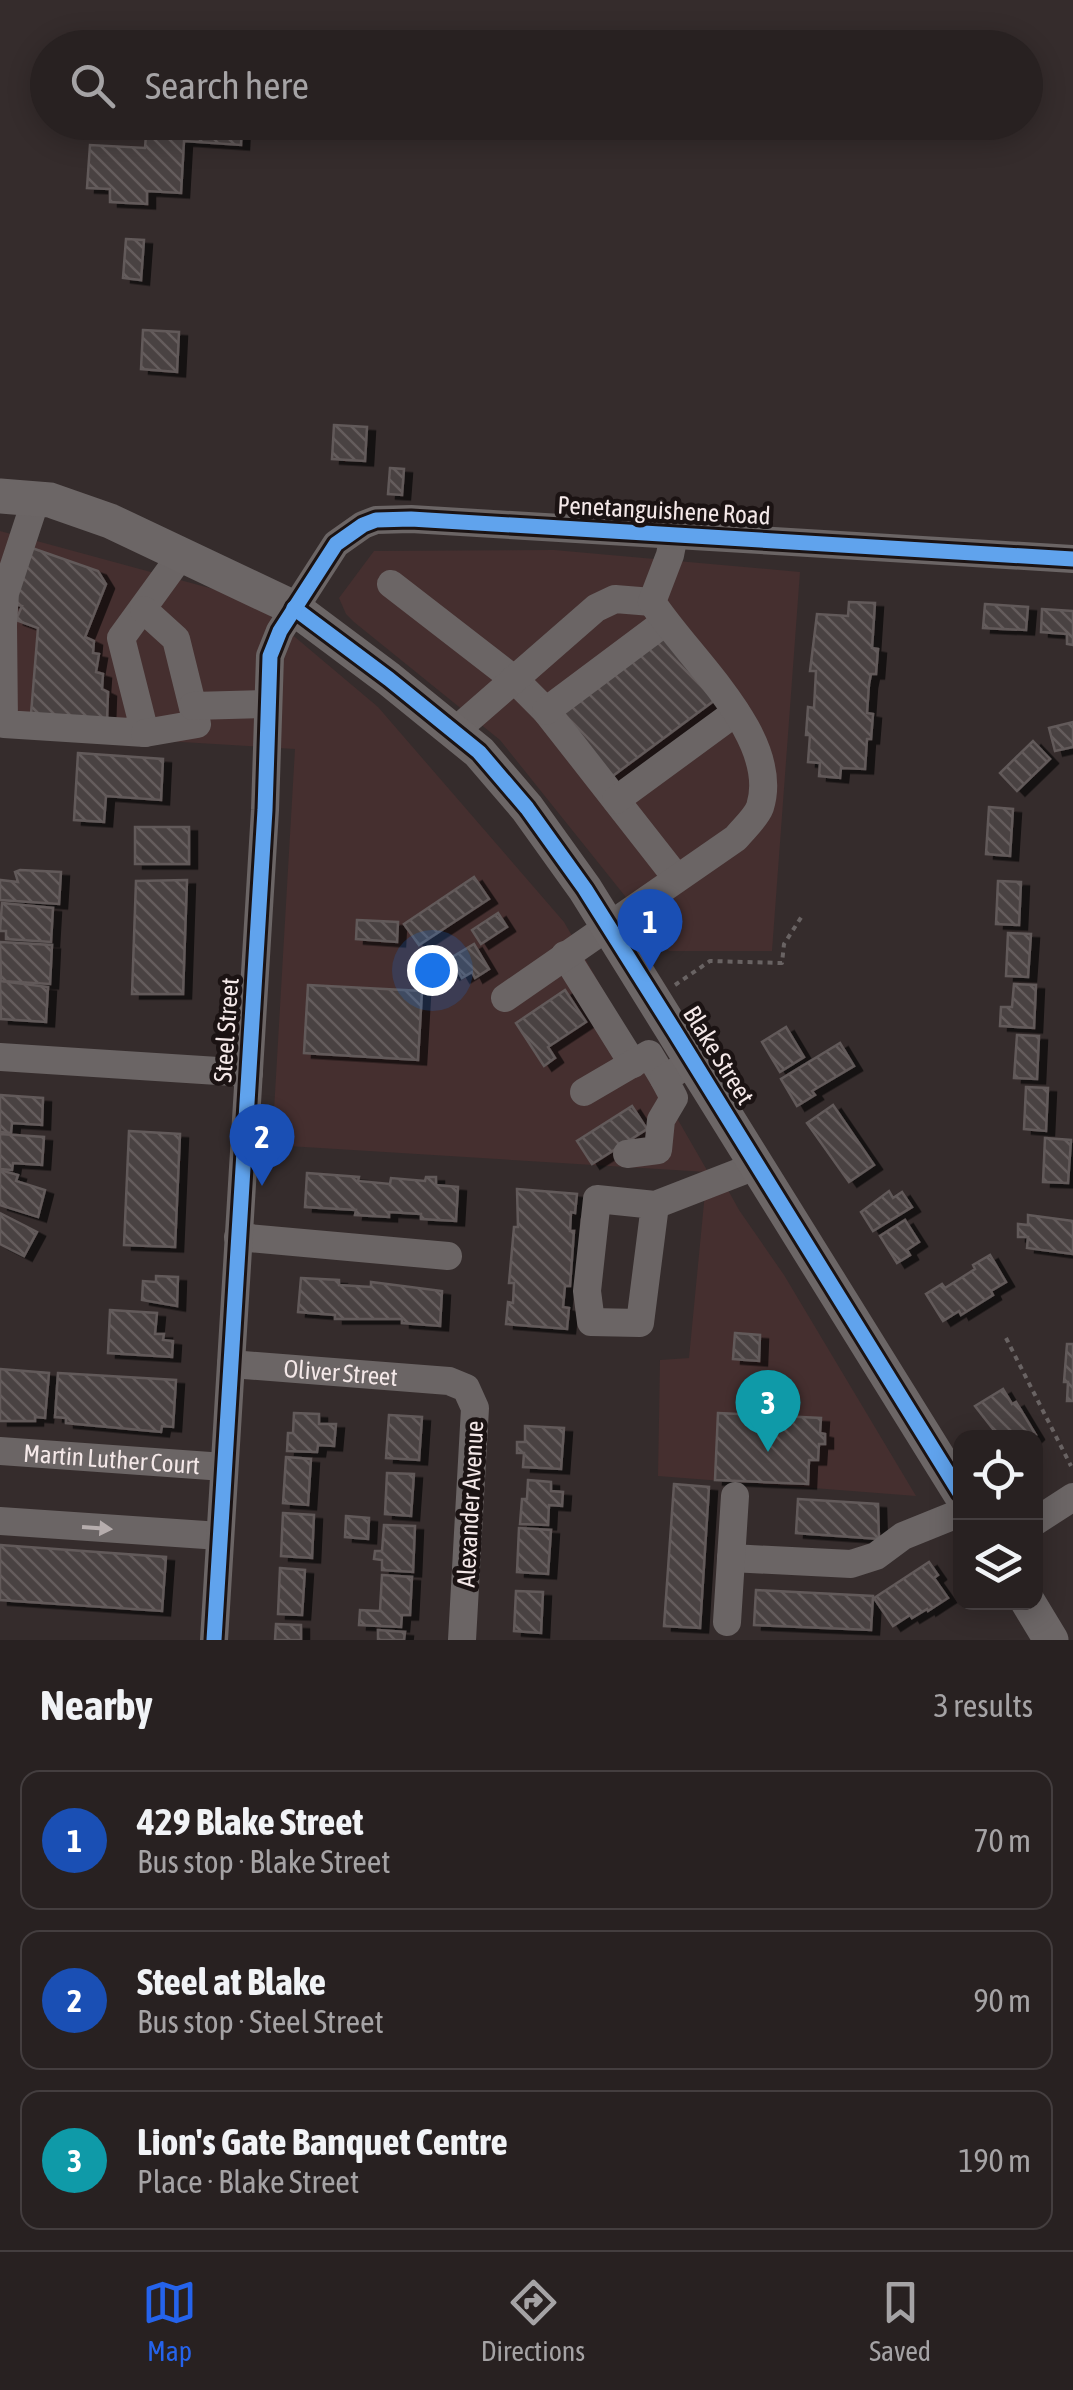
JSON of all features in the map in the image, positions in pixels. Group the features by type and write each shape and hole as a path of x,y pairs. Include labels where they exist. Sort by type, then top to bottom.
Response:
{"main road":[{"path":"0,496 50,500 110,521 294,608"},
{"name":"Blake Street","path":"294,608 479,752 528,808 654,998 679,1070 758,1165 953,1482"},
{"path":"1033,1610 1051,1640"}],"street":[{"path":"36,499 6,593 2,625 4,724 145,733 198,724 176,639 144,610"},
{"name":"Penetanguishene Road","path":"294,608 336,544 376,520 411,519 1073,560"},
{"path":"546,711 659,612 674,535"},
{"path":"145,733 122,638 182,554"},
{"path":"390,584 514,680 546,711 676,877"},
{"path":"454,732 596,608 615,599 659,612 736,712 747,729 764,774 759,810 736,838 505,998"},
{"name":"Steel Street","path":"214,1640 265,810 270,656 294,608"},
{"path":"193,706 267,704"},
{"path":"616,800 736,712"},
{"path":"565,955 633,1064"},
{"path":"584,1092 648,1054 679,1070 674,1098 661,1120 658,1150 627,1154"},
{"path":"0,1057 248,1073"},
{"path":"655,1205 640,1323 592,1322 587,1291 597,1199 655,1205 758,1165"},
{"path":"238,1237 448,1256"},
{"name":"Oliver Street","path":"231,1364 449,1381"},
{"name":"Alexander Avenue","path":"449,1381 466,1388 475,1408 462,1640"},
{"name":"Martin Luther Court","path":"0,1451 224,1467"},
{"path":"727,1622 736,1496"},
{"path":"1043,1516 1073,1498"},
{"path":"731,1558 851,1564 876,1556 903,1536 953,1516"},
{"path":"0,1521 220,1536"}],"path":[{"path":"654,998 710,961 782,964 784,944 802,916"},
{"path":"1006,1338 1071,1466"}],"shaded area":[{"path":"0,531 250,599 378,707 564,922 708,1172 728,1190 784,1275 916,1496 658,1476 660,1360 689,1358 707,1172 272,1145 295,749 0,731"},
{"path":"554,550 800,572 772,951 669,951 500,740 354,622 339,598 374,551"}],"building":[{"path":"146,140 241,140 241,145 184,141 181,193 147,191 147,204 110,202 110,189 87,188 90,145 145,148"},
{"path":"126,239 144,240 141,280 123,278"},
{"path":"143,330 179,332 177,372 141,369"},
{"path":"334,425 367,427 365,461 332,459"},
{"path":"390,468 404,469 402,495 388,494"},
{"path":"29,547 98,571 106,584 85,637 94,641 93,653 99,654 96,672 103,674 102,689 108,692 107,720 31,714 38,628 16,620 22,606 8,602"},
{"path":"849,602 875,603 872,648 878,649 867,713 873,714 871,739 867,739 865,769 841,768 840,778 819,776 820,763 808,762 810,735 806,735 808,707 814,708 816,671 810,671 817,614 848,616"},
{"path":"985,604 1028,607 1026,630 983,628"},
{"path":"1042,609 1073,611 1073,645 1067,644 1067,634 1041,632"},
{"path":"666,634 715,700 610,778 561,711"},
{"path":"1073,722 1073,747 1055,751 1049,728"},
{"path":"1033,741 1050,759 1017,791 1000,773"},
{"path":"78,753 163,759 161,800 106,796 104,822 74,820"},
{"path":"989,807 1013,809 1010,856 986,854"},
{"path":"135,827 189,827 189,864 135,864"},
{"path":"15,872 61,872 59,904 0,900 0,880 18,882"},
{"path":"474,877 489,899 419,945 404,924"},
{"path":"187,880 183,994 132,994 136,881"},
{"path":"998,881 1021,882 1019,925 996,924"},
{"path":"2,903 53,908 51,942 6,939 6,931 0,931"},
{"path":"498,913 507,927 481,944 472,930"},
{"path":"357,920 398,922 397,942 356,939"},
{"path":"1008,933 1031,934 1028,977 1006,976"},
{"path":"0,942 52,945 50,984 1,981"},
{"path":"474,944 489,969 475,978 472,972 462,978 458,971 452,975 444,962"},
{"path":"0,981 48,987 46,1022 1,1019"},
{"path":"1014,984 1036,985 1034,1028 1000,1026 1001,1007 1012,1007"},
{"path":"308,985 422,991 418,1060 304,1053"},
{"path":"565,990 586,1022 548,1047 555,1058 544,1066 516,1023"},
{"path":"786,1027 804,1057 780,1072 762,1042"},
{"path":"1017,1035 1039,1036 1037,1079 1014,1078"},
{"path":"840,1043 854,1066 812,1091 815,1095 797,1106 781,1079"},
{"path":"1026,1087 1048,1088 1046,1131 1024,1129"},
{"path":"0,1095 43,1098 42,1125 12,1123 11,1133 0,1132"},
{"path":"833,1105 874,1165 849,1182 807,1123"},
{"path":"632,1106 647,1129 592,1164 577,1141"},
{"path":"129,1131 180,1134 175,1247 124,1245"},
{"path":"0,1134 44,1137 42,1165 13,1163 12,1170 0,1169"},
{"path":"1045,1138 1071,1140 1068,1183 1043,1182"},
{"path":"0,1170 18,1175 16,1181 45,1190 38,1217 0,1205"},
{"path":"307,1173 390,1184 391,1178 425,1181 426,1177 436,1177 436,1185 458,1187 456,1221 421,1219 421,1214 355,1215 356,1210 305,1207"},
{"path":"517,1189 577,1194 575,1213 571,1212 570,1231 574,1231 570,1286 565,1286 563,1307 569,1308 567,1329 506,1324 508,1302 513,1303 514,1283 509,1283 514,1227 518,1227"},
{"path":"889,1191 893,1198 902,1192 912,1207 873,1231 861,1212"},
{"path":"0,1213 37,1232 24,1256 0,1244"},
{"path":"1028,1215 1073,1221 1073,1254 1027,1248 1028,1237 1018,1237 1018,1224 1028,1225"},
{"path":"905,1220 919,1242 907,1250 910,1255 897,1263 880,1236"},
{"path":"990,1255 1006,1282 961,1315 959,1311 943,1321 926,1294 942,1284 945,1288"},
{"path":"156,1276 178,1277 177,1306 142,1300 143,1281 156,1282"},
{"path":"301,1278 339,1280 339,1285 371,1287 371,1282 442,1291 440,1326 402,1323 402,1319 335,1319 335,1315 298,1312"},
{"path":"110,1310 157,1313 155,1334 164,1334 163,1340 173,1341 172,1357 108,1353"},
{"path":"735,1333 760,1335 759,1361 733,1359"},
{"path":"1067,1344 1073,1344 1073,1401 1067,1401 1068,1382 1064,1382"},
{"path":"0,1369 49,1373 45,1418 0,1421"},
{"path":"58,1373 176,1380 173,1427 162,1426 161,1432 66,1423 66,1418 55,1417"},
{"path":"1003,1389 1033,1430 994,1430 975,1406"},
{"path":"294,1413 319,1414 319,1424 336,1424 334,1446 318,1445 317,1452 287,1451"},
{"path":"718,1413 821,1418 820,1433 825,1434 825,1444 819,1444 818,1460 809,1460 808,1484 715,1480"},
{"path":"389,1415 422,1417 419,1460 386,1458"},
{"path":"525,1426 564,1428 561,1469 523,1467 524,1453 517,1453 517,1442 525,1442"},
{"path":"286,1457 311,1459 308,1505 283,1503"},
{"path":"387,1473 414,1474 411,1516 385,1514"},
{"path":"528,1480 551,1482 551,1491 563,1492 562,1506 549,1505 548,1525 520,1524"},
{"path":"674,1484 709,1487 700,1628 664,1626"},
{"path":"798,1499 878,1504 879,1539 796,1533"},
{"path":"283,1513 314,1515 312,1558 281,1556"},
{"path":"346,1516 369,1518 368,1539 345,1537"},
{"path":"384,1525 415,1526 413,1572 382,1570 382,1560 374,1559 375,1551 382,1551"},
{"path":"519,1528 551,1530 548,1574 517,1572"},
{"path":"0,1545 166,1557 162,1611 0,1600"},
{"path":"929,1562 938,1575 934,1578 948,1598 893,1626 874,1598"},
{"path":"280,1568 305,1570 302,1615 278,1614"},
{"path":"382,1575 412,1577 410,1615 402,1615 401,1627 359,1625 360,1610 380,1611"},
{"path":"756,1590 873,1596 871,1630 754,1625"},
{"path":"516,1591 543,1592 541,1633 514,1631"},
{"path":"276,1624 301,1625 301,1640 275,1640"},
{"path":"378,1630 405,1632 404,1640 378,1640"}],"cycle path":[{"path":"214,1640 265,810 270,656 280,631 336,544 376,520 411,519 1073,559"},
{"path":"294,608 479,752 527,808 585,889 953,1482"}],"place":[{"name":"429 Blake Street","path":"650,971"},
{"name":"Steel at Blake","path":"262,1186"},
{"name":"Lion's Gate Banquet Centre","path":"768,1452"}]}
